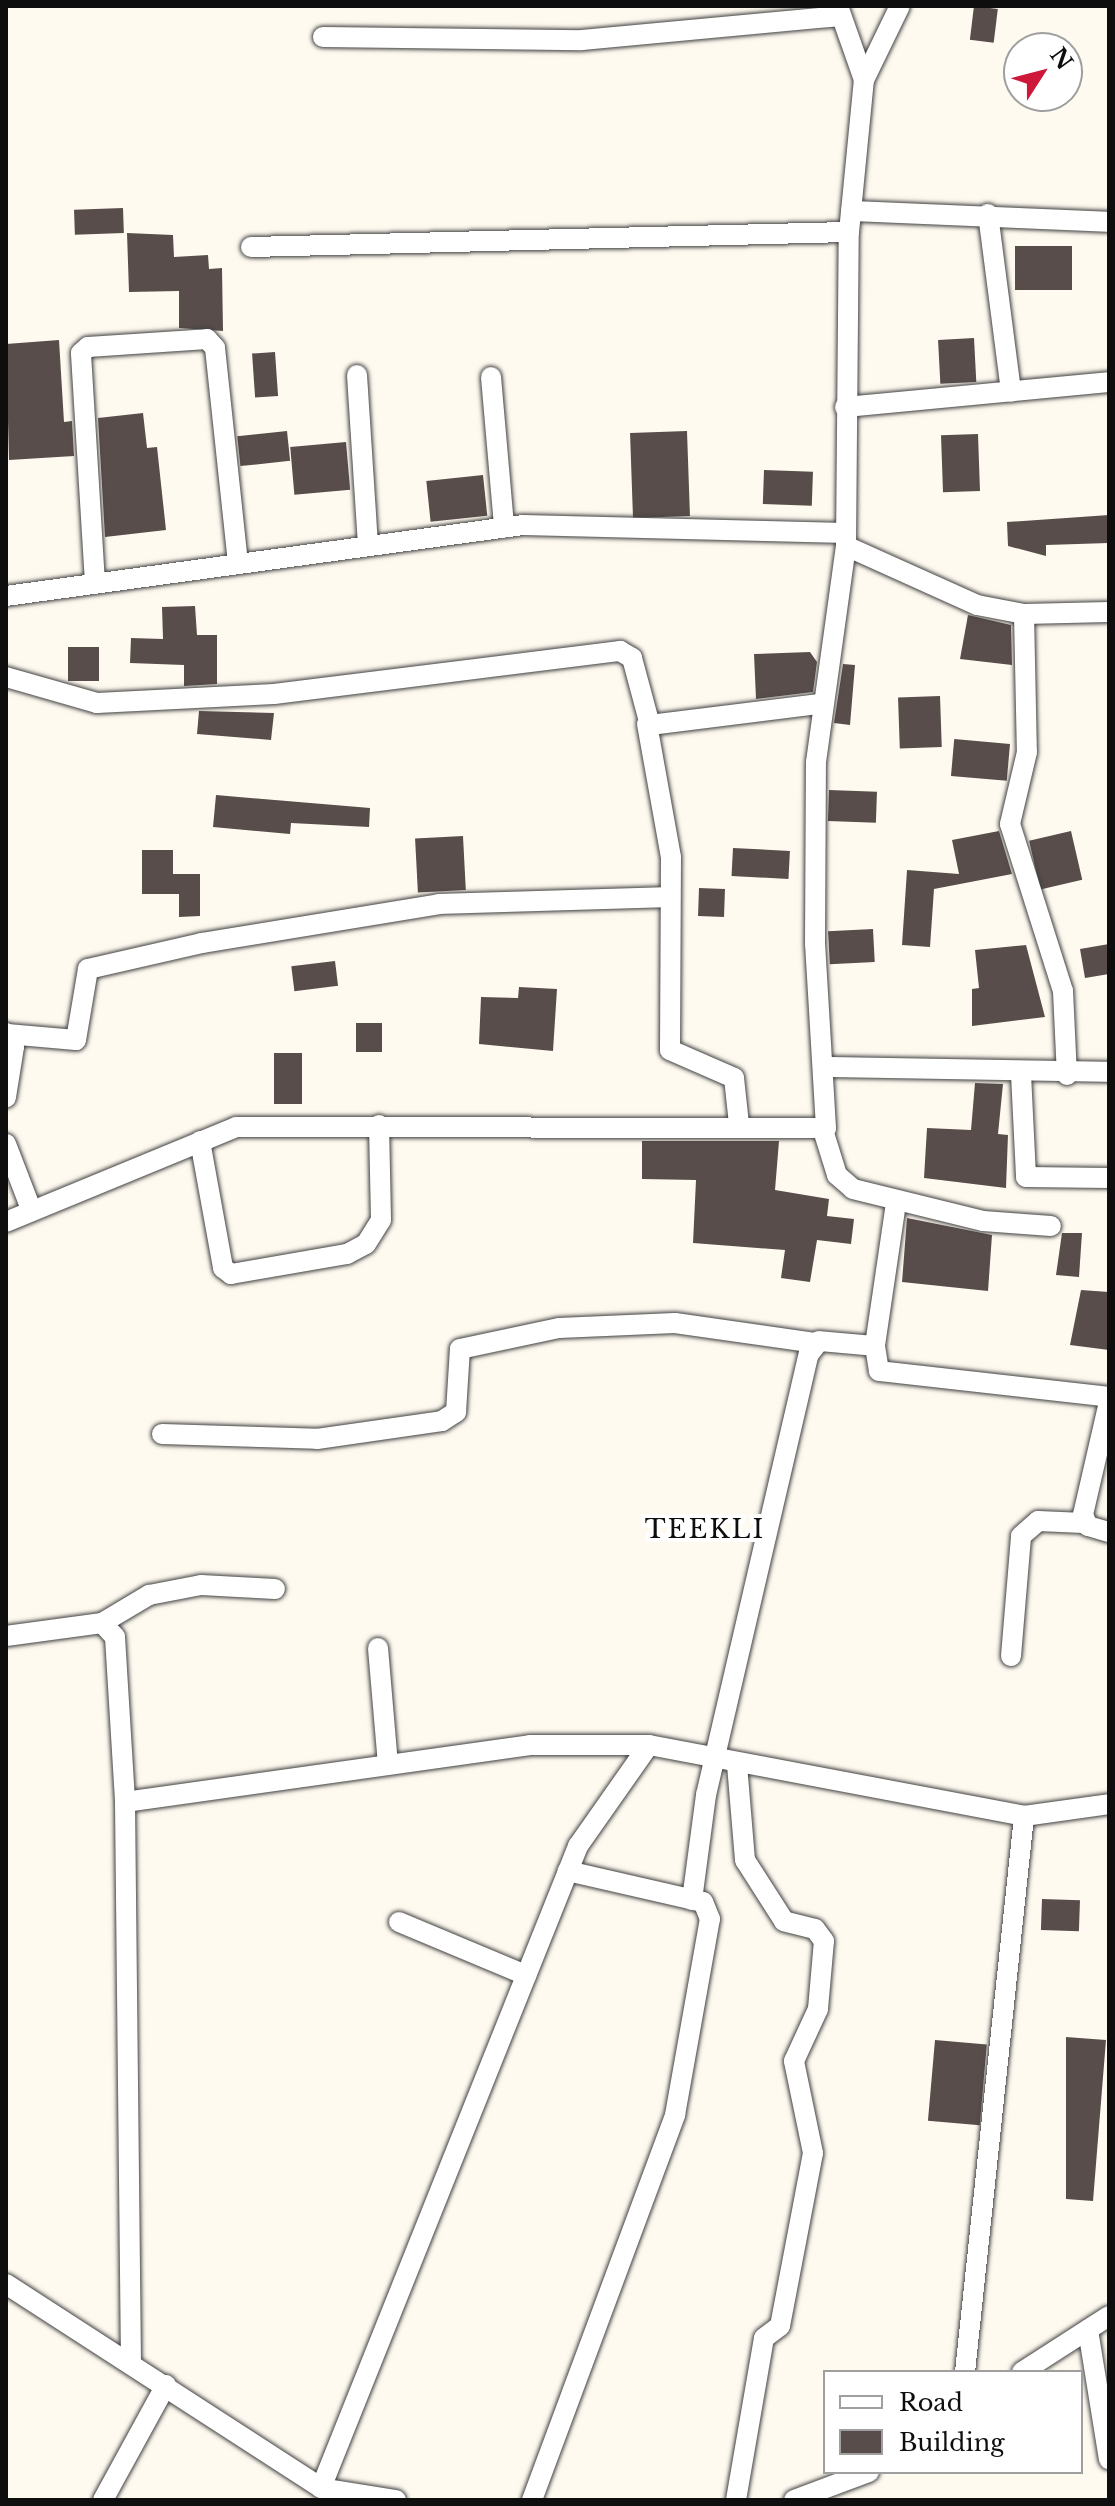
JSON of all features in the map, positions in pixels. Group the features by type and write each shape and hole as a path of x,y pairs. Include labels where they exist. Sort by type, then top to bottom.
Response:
{"street":[{"path":"900,6 864,80 849,232 846,539 818,704 815,928 826,1067 823,1130 837,1175 853,1189 896,1203 1051,1226"},
{"path":"323,37 597,39 839,11 864,80"},
{"path":"851,211 988,214 1109,222"},
{"path":"988,214 1011,392"},
{"path":"251,247 849,232"},
{"path":"95,583 81,353 88,347 207,339 215,348 238,563"},
{"path":"357,375 368,545"},
{"path":"491,377 504,527"},
{"path":"845,407 1109,382"},
{"path":"6,596 504,527 846,539 913,582 1024,614 1109,612"},
{"path":"1024,614 1027,752 1010,824 1063,991 1067,1075"},
{"path":"6,677 97,703 274,694 620,651 632,658 671,857 670,1050 734,1078 739,1124"},
{"path":"647,724 818,704"},
{"path":"7,1034 76,1040 88,969 202,943 439,904 670,897"},
{"path":"6,1097 14,1047 7,1034"},
{"path":"826,1067 1067,1075 1109,1072"},
{"path":"1021,1074 1026,1177 1109,1178"},
{"path":"6,1222 31,1209 236,1127 739,1124 823,1130"},
{"path":"200,1141 223,1268 231,1274 347,1254 366,1244 381,1220 379,1125"},
{"path":"6,1144 31,1209"},
{"path":"896,1203 875,1346 875,1367 897,1375 1109,1399 1084,1523"},
{"path":"162,1434 317,1439 442,1421 456,1412 460,1349 559,1328 675,1323 815,1343 875,1346"},
{"path":"736,2500 764,2338 780,2326 813,2153 794,2061 818,2009 824,1941 815,1929 784,1921 745,1860 728,1763 754,1572 815,1343"},
{"path":"1011,1656 1021,1536 1033,1522 1084,1523 1109,1532"},
{"path":"6,1636 102,1623 149,1595 201,1585 275,1589"},
{"path":"102,1623 115,1637 125,1802 131,2362"},
{"path":"378,1648 388,1765"},
{"path":"125,1802 530,1745 649,1745 728,1763 1024,1816 1109,1804"},
{"path":"331,2492 568,1871 649,1745"},
{"path":"692,1900 706,1795 728,1763"},
{"path":"965,2370 1024,1816"},
{"path":"532,2500 675,2115 710,1919 706,1904 568,1871"},
{"path":"399,1922 526,1975"},
{"path":"6,2284 331,2492 396,2500"},
{"path":"1025,2370 1109,2316"},
{"path":"1088,2330 1109,2455"},
{"path":"103,2500 166,2385"},
{"path":"798,2499 864,2474"}],"building":[{"path":"974,6 998,9 994,43 970,40"},
{"path":"123,208 124,233 75,235 74,210"},
{"path":"127,233 173,235 174,257 208,255 209,269 222,268 223,331 179,328 179,291 129,292"},
{"path":"1015,246 1072,246 1072,290 1015,290"},
{"path":"974,338 976,382 940,384 938,340"},
{"path":"59,340 64,422 72,421 74,456 9,460 6,344"},
{"path":"275,352 278,396 255,397 252,354"},
{"path":"143,413 147,448 157,447 166,530 105,537 98,418"},
{"path":"287,431 290,461 240,466 237,436"},
{"path":"687,431 690,516 633,518 630,433"},
{"path":"978,434 980,491 943,492 941,435"},
{"path":"346,442 350,490 294,495 290,447"},
{"path":"764,470 813,472 812,506 763,504"},
{"path":"483,475 487,516 431,522 426,481"},
{"path":"1109,515 1109,543 1046,545 1046,556 1008,546 1007,522"},
{"path":"195,606 197,635 217,635 217,684 184,686 184,665 130,663 131,638 163,639 162,607"},
{"path":"968,615 1011,625 1012,665 960,659"},
{"path":"68,647 99,647 99,681 68,681"},
{"path":"810,652 817,662 813,692 756,699 754,654"},
{"path":"843,664 855,665 850,725 834,723"},
{"path":"940,696 942,747 900,748 898,697"},
{"path":"199,711 274,713 271,740 197,734"},
{"path":"954,739 1010,744 1007,781 951,776"},
{"path":"829,790 877,792 876,823 828,821"},
{"path":"216,795 370,808 369,827 291,823 290,834 213,827"},
{"path":"999,831 1012,874 934,889 930,947 902,945 907,870 959,874 952,840"},
{"path":"1071,831 1082,880 1040,889 1029,841"},
{"path":"463,836 466,890 418,892 415,839"},
{"path":"733,848 790,851 788,879 732,876"},
{"path":"142,850 173,850 173,874 200,874 200,916 179,917 179,894 142,894"},
{"path":"699,888 725,889 724,917 698,916"},
{"path":"873,929 875,962 830,964 828,931"},
{"path":"1109,944 1109,974 1085,978 1080,949"},
{"path":"1026,945 1045,1017 972,1026 972,989 979,988 975,950"},
{"path":"335,961 338,986 294,991 291,966"},
{"path":"519,987 557,989 553,1051 479,1044 481,997 518,998"},
{"path":"356,1023 382,1023 382,1052 356,1052"},
{"path":"274,1053 302,1053 302,1104 274,1104"},
{"path":"975,1083 1003,1084 998,1134 1008,1135 1006,1188 924,1178 927,1128 971,1130"},
{"path":"642,1141 779,1141 775,1190 829,1199 827,1216 854,1219 851,1244 817,1240 810,1282 781,1278 785,1250 693,1243 696,1180 642,1179"},
{"path":"907,1218 992,1235 988,1291 902,1282"},
{"path":"1062,1233 1082,1233 1079,1277 1056,1275"},
{"path":"1081,1290 1109,1292 1109,1350 1070,1345"},
{"path":"1042,1899 1080,1900 1079,1931 1041,1930"},
{"path":"1066,2037 1106,2040 1093,2201 1066,2199"},
{"path":"935,2040 987,2045 980,2125 928,2121"}],"district":[{"name":"TEEKLI","path":"705,1530"}]}
